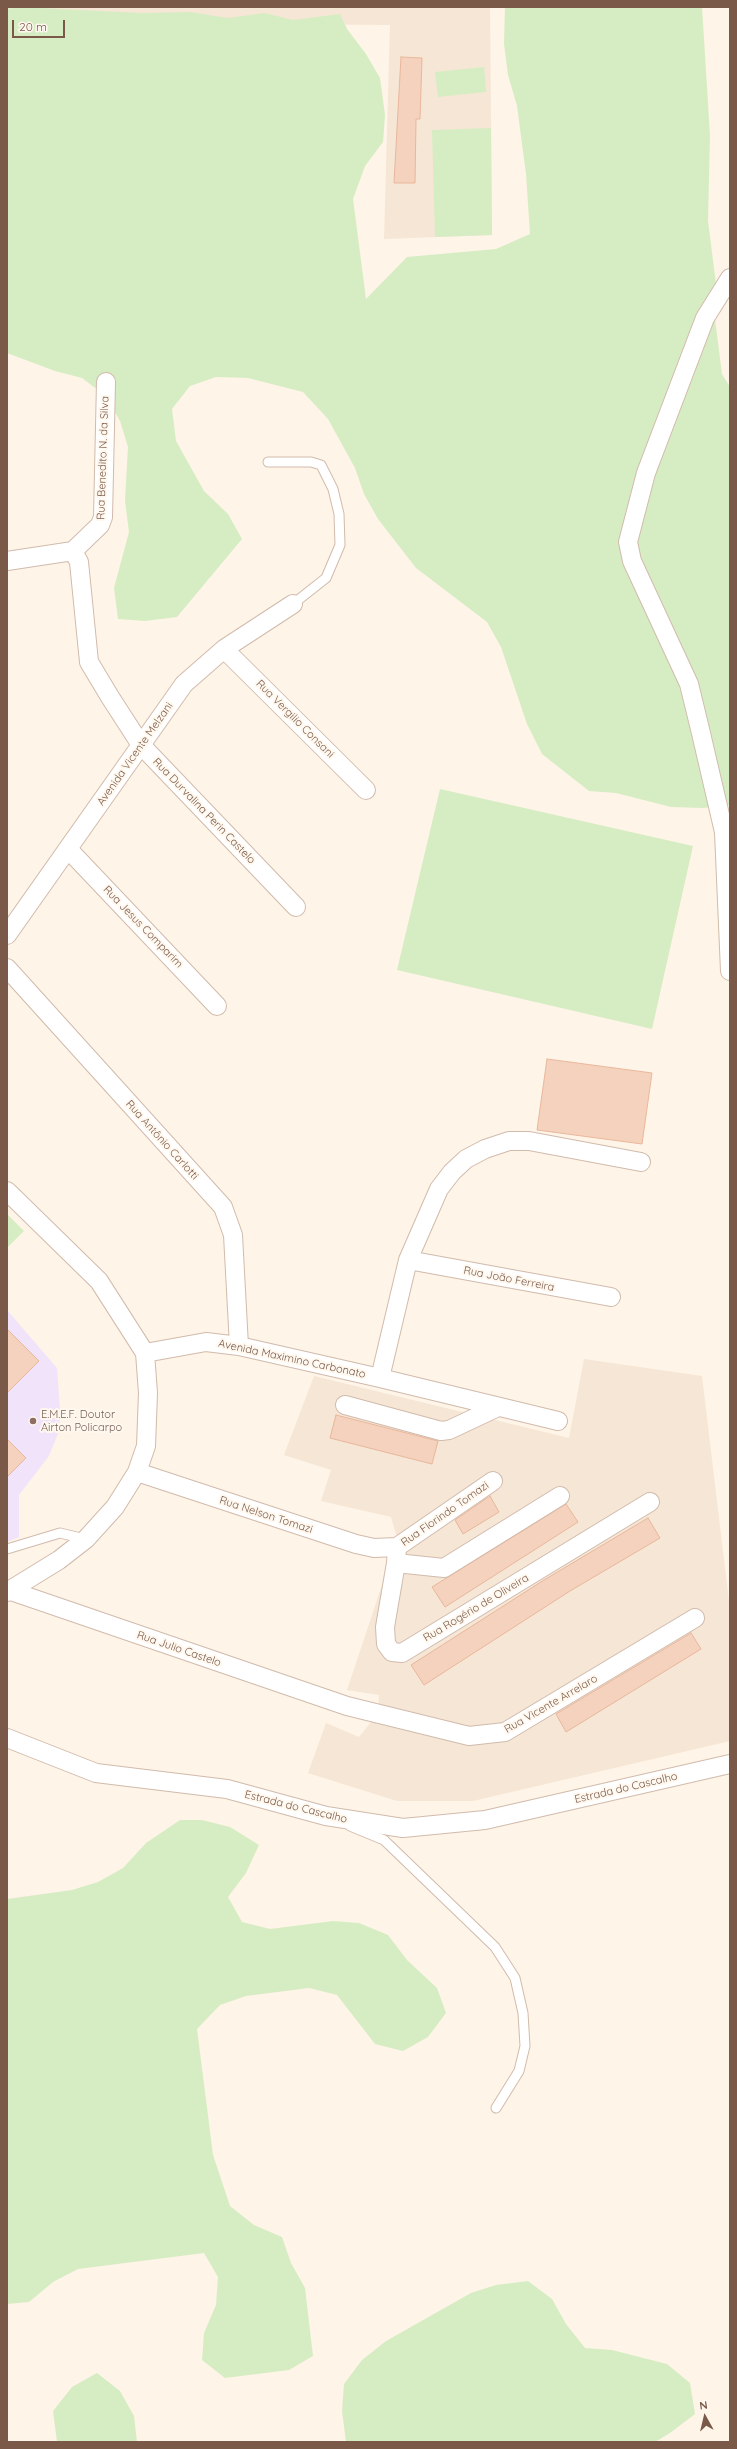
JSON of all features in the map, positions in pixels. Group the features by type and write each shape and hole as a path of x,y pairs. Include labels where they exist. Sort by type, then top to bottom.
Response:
{"street":[{"path":"730,278 705,318 646,473 628,542 632,561 689,684 700,729 724,832 730,971"},
{"name":"Rua Benedito N. da Silva","path":"73,551 98,529 103,517 106,382"},
{"path":"7,561 73,551"},
{"name":"Rua Durvalina Perin Castelo","path":"73,551 79,562 89,662 141,745 296,907"},
{"name":"Avenida Vicente Melzani","path":"7,935 184,684 224,649 293,604"},
{"name":"Rua Vergilio Consani","path":"224,649 366,790"},
{"name":"Rua Jesus Comparim","path":"68,849 217,1006"},
{"name":"Rua Antônio Carlotti","path":"7,968 223,1207 233,1235 239,1346"},
{"name":"Avenida Maximino Carbonato","path":"145,1353 206,1342 239,1346 380,1378 408,1260 439,1189 452,1172 466,1159 485,1149 509,1141 529,1141 641,1162"},
{"path":"7,1191 99,1281 145,1353 148,1393 146,1446 137,1472 115,1507 86,1539 59,1560 9,1592"},
{"name":"Rua João Ferreira","path":"408,1260 611,1298"},
{"path":"380,1378 558,1421"},
{"path":"345,1405 441,1431 449,1430 498,1406"},
{"name":"Rua Nelson Tomazi","path":"137,1472 356,1544 444,1568 560,1496"},
{"name":"Rua Florindo Tomazi","path":"397,1555 493,1481"},
{"name":"Rua Rogério de Oliveira","path":"397,1555 385,1627 386,1644 392,1652 402,1652 650,1502"},
{"name":"Rua Julio Castelo","path":"9,1592 347,1706"},
{"name":"Rua Vicente Arrelaro","path":"347,1706 469,1736 505,1732 695,1618"},
{"name":"Estrada do Cascalho","path":"7,1738 96,1773 226,1789 326,1816 403,1828 485,1820 730,1764"}],"lane":[{"path":"268,462 311,462 321,465 333,488 339,514 340,545 326,578 293,604"},
{"path":"7,1549 60,1533 86,1539"},
{"path":"326,1816 384,1840 495,1947 515,1978 523,2013 525,2046 519,2071 496,2108"}],"shaded area":[{"path":"7,7 490,7 492,235 384,239 390,25 7,22"},
{"name":"E.M.E.F. Doutor Airton Policarpo","path":"7,1310 57,1368 60,1410 59,1431 49,1456 19,1495 19,1537 7,1542"},
{"path":"584,1359 702,1376 730,1610 730,1741 473,1801 397,1801 308,1773 326,1723 359,1737 378,1713 379,1695 347,1690 382,1585 403,1584 405,1564 391,1517 321,1501 331,1470 284,1455 314,1376 569,1438"}],"green space":[{"path":"19,7 142,13 190,12 228,18 265,13 293,20 340,14 347,29 366,54 380,78 385,115 383,142 365,166 353,199 366,299 407,257 496,249 530,234 526,174 517,106 508,75 504,44 505,7 702,7 710,136 708,221 716,284 714,311 722,374 730,387 730,805 703,808 671,807 616,793 589,791 542,754 527,724 501,647 487,622 416,568 378,519 364,494 355,468 328,419 303,392 248,378 216,377 190,386 172,409 176,441 204,491 228,514 242,539 177,617 145,621 118,619 114,588 129,532 125,501 128,447 120,421 106,396 82,378 55,371 7,353 7,9"},
{"path":"484,67 486,92 438,97 435,72"},
{"path":"491,128 492,235 435,237 432,130"},
{"path":"440,789 693,846 652,1029 397,970"},
{"path":"7,1214 24,1231 7,1248"},
{"path":"180,1820 202,1820 230,1827 259,1845 246,1873 228,1897 242,1922 270,1929 333,1921 359,1923 388,1935 407,1960 437,1988 446,2013 428,2037 403,2051 375,2044 337,1995 309,1988 246,1996 220,2005 197,2029 213,2155 230,2206 254,2225 282,2237 291,2263 305,2288 313,2356 289,2370 225,2378 202,2360 204,2333 216,2305 218,2277 204,2253 78,2269 53,2282 29,2302 7,2304 7,1899 72,1890 98,1882 123,1868 146,1843"},
{"path":"528,2281 552,2299 566,2324 585,2348 612,2350 667,2364 690,2383 695,2414 670,2433 655,2442 346,2442 342,2411 344,2384 362,2360 386,2341 471,2293 496,2285"},
{"path":"97,2373 120,2391 134,2416 137,2442 57,2442 53,2411 72,2387"}],"building":[{"path":"401,57 422,58 420,119 416,119 415,183 394,183"},
{"path":"547,1059 652,1073 642,1144 537,1130"},
{"path":"7,1329 39,1361 7,1393"},
{"path":"336,1415 438,1441 432,1464 330,1438"},
{"path":"7,1439 26,1458 7,1477"},
{"path":"490,1496 499,1512 463,1534 455,1520"},
{"path":"566,1504 578,1522 445,1607 432,1587"},
{"path":"648,1518 660,1538 570,1591 424,1685 411,1665 544,1580"},
{"path":"691,1633 701,1649 566,1732 556,1714"}],"place":[{"name":"E.M.E.F. Doutor Airton Policarpo","path":"33,1421"}]}
